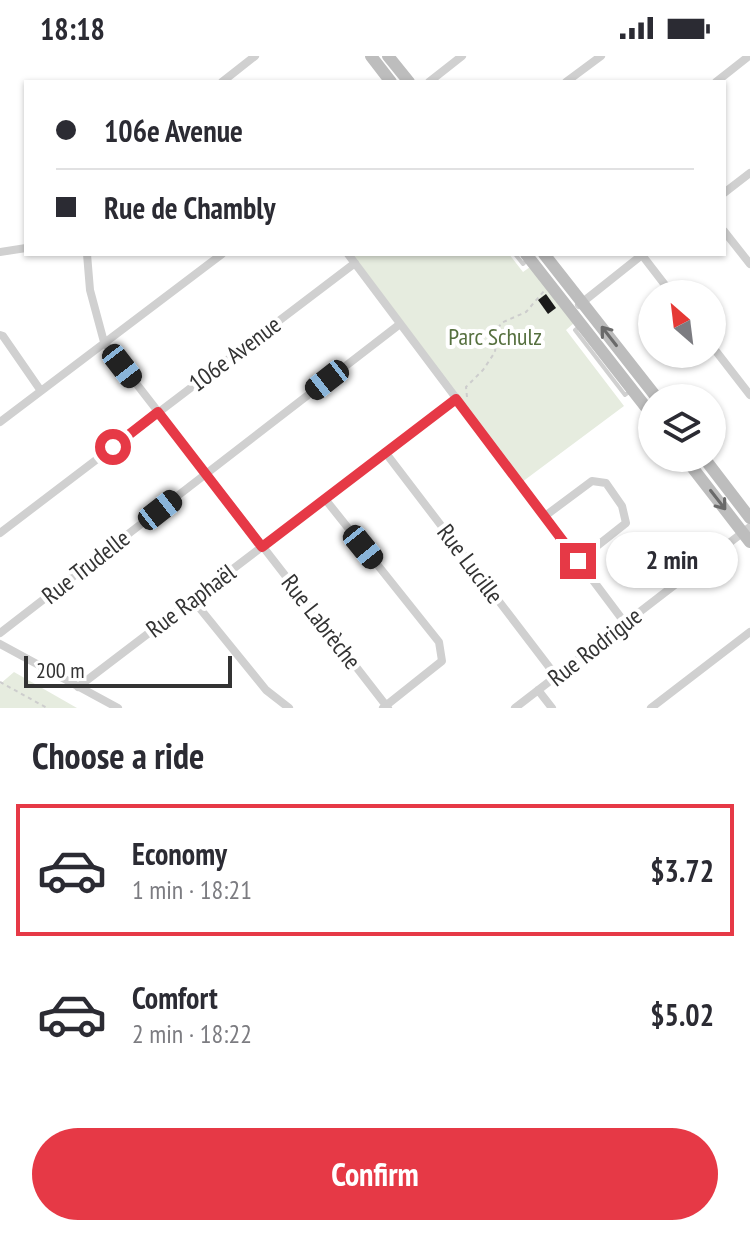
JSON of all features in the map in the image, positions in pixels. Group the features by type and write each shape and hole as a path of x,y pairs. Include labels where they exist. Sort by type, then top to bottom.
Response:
{"street":[{"path":"225,80 255,56"},
{"path":"371,56 389,80"},
{"path":"388,56 407,80"},
{"path":"432,80 462,56"},
{"path":"569,80 601,56"},
{"path":"730,56 737,65"},
{"path":"718,80 749,56"},
{"path":"726,191 750,173"},
{"path":"726,234 750,264"},
{"path":"0,252 24,248"},
{"name":"Rue Labrèche","path":"87,256 90,290 104,342 385,707"},
{"path":"203,256 209,264"},
{"path":"0,422 219,256"},
{"path":"350,256 625,623"},
{"path":"527,256 638,397"},
{"path":"546,256 646,384"},
{"path":"572,311 640,256"},
{"path":"644,256 662,280"},
{"name":"106e Avenue","path":"0,533 355,263"},
{"name":"Rue Trudelle","path":"0,633 400,324"},
{"path":"0,335 41,391"},
{"path":"726,364 750,395"},
{"name":"Rue Raphaël","path":"78,687 385,452 458,401"},
{"name":"Rue Lucille","path":"385,452 556,676"},
{"path":"697,472 748,534"},
{"path":"715,472 750,518"},
{"path":"545,516 592,481 606,483 622,506 626,523 578,561"},
{"path":"325,499 439,642 442,661 385,707"},
{"name":"Rue Rodrigue","path":"515,708 748,534"},
{"path":"193,600 266,690 289,708"},
{"path":"651,708 750,632"},
{"path":"0,644 118,708"},
{"path":"538,690 552,708"}],"path":[{"path":"458,401 467,397 466,387 495,352 501,323 526,312 551,285"},
{"path":"0,682 47,708"}],"green space":[{"name":"Parc Schulz","path":"346,256 511,256 523,272 530,267 574,323 566,330 624,406 518,485"},
{"path":"14,672 77,708 0,708 0,684"}],"building":[{"path":"546,294 556,308 548,314 538,300"}],"route":[{"path":"113,447 158,412 262,547 456,399 578,561"}]}
